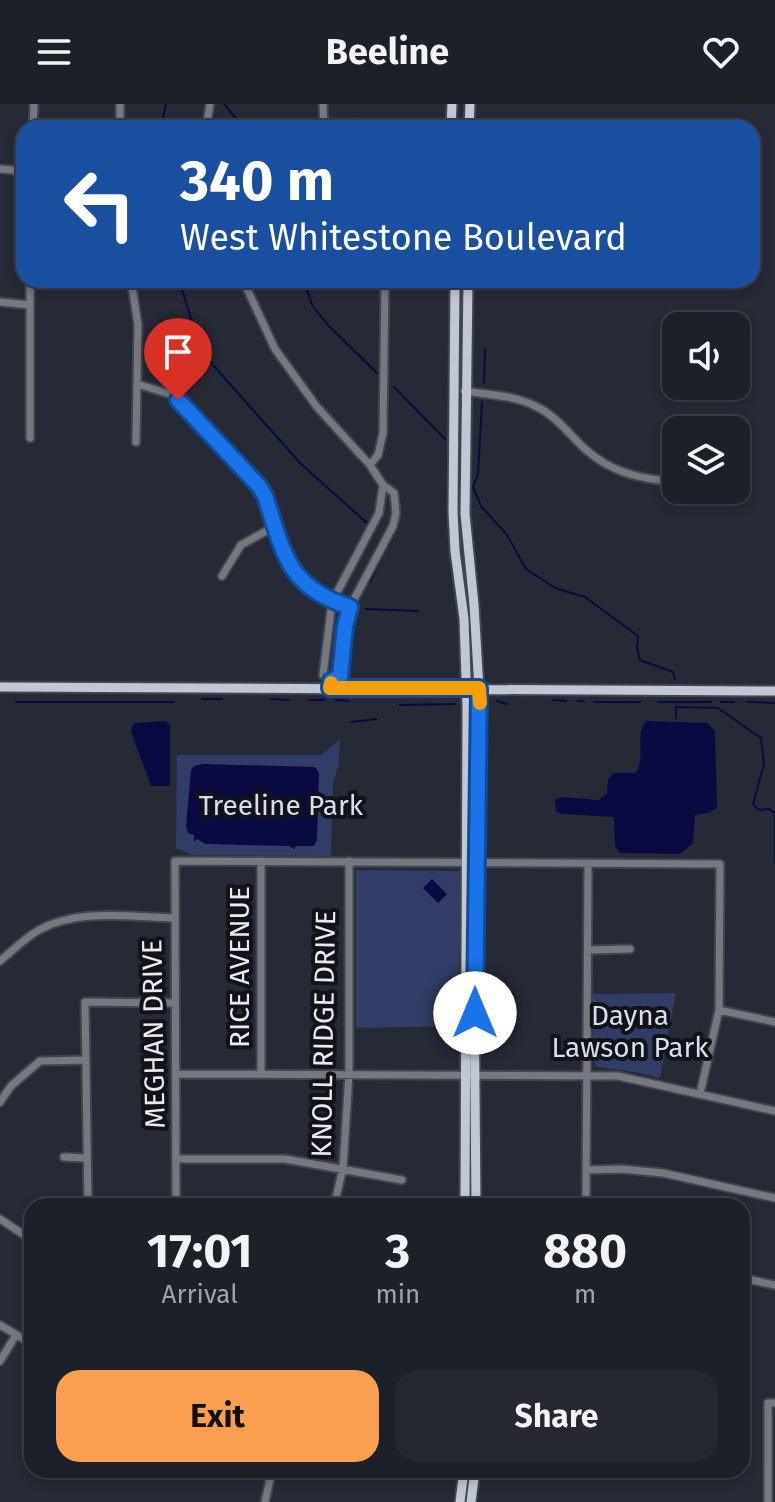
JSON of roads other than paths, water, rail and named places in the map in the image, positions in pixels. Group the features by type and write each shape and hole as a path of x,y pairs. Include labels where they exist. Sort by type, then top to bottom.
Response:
{"main road":[{"path":"455,288 453,512 464,619 476,1198"},
{"path":"468,288 465,514 479,688 471,862"},
{"path":"0,687 331,684 775,691"},
{"path":"465,1198 471,1074"},
{"path":"460,1502 463,1478"},
{"path":"471,1502 474,1478"}],"street":[{"path":"30,288 30,438"},
{"path":"132,288 138,325 136,442"},
{"path":"247,288 275,349 317,407 370,465 383,485 394,493 395,519 350,607 340,677 331,684 323,675 332,602 379,513 383,485"},
{"path":"370,465 378,455 383,433 385,288"},
{"path":"0,302 30,305"},
{"path":"137,384 170,394 178,400 259,486 289,566 300,580 332,602 350,607"},
{"path":"454,391 526,402 551,415 586,450 610,467 643,479 662,481"},
{"path":"222,576 241,545 275,526"},
{"name":"MEGHAN DRIVE","path":"176,1198 175,861 261,861"},
{"path":"261,861 720,864 719,1010 700,1094"},
{"name":"RICE AVENUE","path":"261,861 261,1073"},
{"name":"KNOLL RIDGE DRIVE","path":"336,1198 343,1168 349,1073 349,861"},
{"path":"586,1198 588,863"},
{"path":"0,961 39,930 61,922 99,916 174,918"},
{"path":"588,950 630,949"},
{"path":"88,1198 85,1002 175,1003"},
{"path":"719,1010 775,1022"},
{"path":"0,1102 11,1086 40,1061 85,1060"},
{"path":"176,1074 618,1076 775,1111"},
{"path":"64,1157 85,1158"},
{"path":"177,1159 285,1159 402,1180"},
{"path":"586,1170 622,1169 663,1173 775,1198"},
{"path":"0,1219 24,1235"},
{"path":"750,1280 775,1285"},
{"path":"0,1325 24,1340"},
{"path":"0,1361 16,1335"},
{"path":"768,1502 772,1487 771,1403"},
{"path":"265,1502 270,1478"}],"waterway":[{"path":"162,120 166,104"},
{"path":"224,104 237,120"},
{"path":"181,288 192,322 213,365 301,464 367,523"},
{"path":"307,288 312,305 327,324 378,374"},
{"path":"484,383 485,349"},
{"path":"394,387 445,439"},
{"path":"482,402 478,474 473,487 481,506 507,535 526,569 555,588 585,597 638,636 640,660 673,672 675,679"},
{"path":"370,582 381,558"},
{"path":"366,609 418,611"},
{"path":"202,699 222,699"},
{"path":"271,699 289,700"},
{"path":"310,700 325,700"},
{"path":"336,700 349,701"},
{"path":"553,700 566,701"},
{"path":"497,701 507,704"},
{"path":"578,701 584,701"},
{"path":"16,702 174,702"},
{"path":"595,702 640,702"},
{"path":"659,702 711,702"},
{"path":"721,702 734,702"},
{"path":"747,702 775,703"},
{"path":"400,705 455,704"},
{"path":"676,707 718,708 761,738 764,764 753,804 759,810 769,809 775,813 775,862"},
{"path":"676,708 676,718"},
{"path":"351,722 376,719"}],"park label":[{"name":"Treeline Park","path":"281,805"},
{"name":"Dayna Lawson Park","path":"630,1031"}]}
